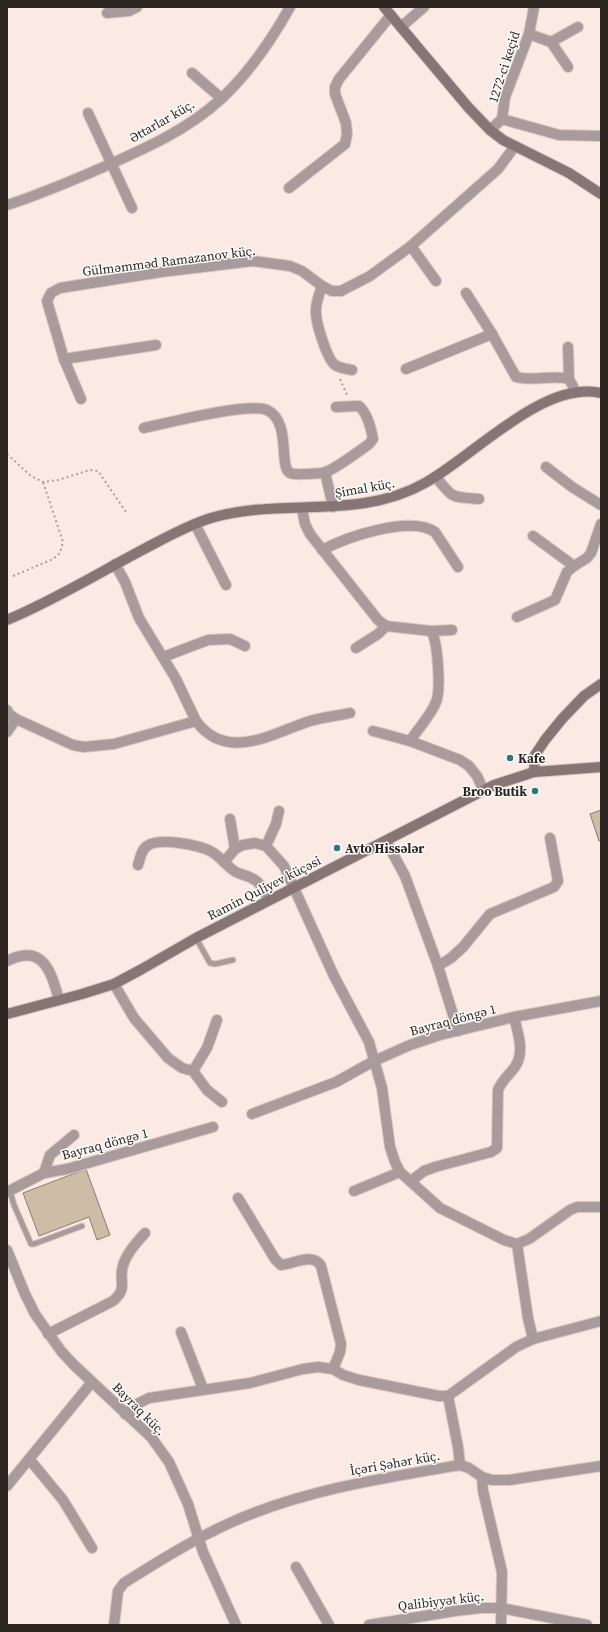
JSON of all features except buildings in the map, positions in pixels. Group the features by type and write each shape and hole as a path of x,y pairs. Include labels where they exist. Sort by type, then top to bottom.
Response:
{"street":[{"path":"107,13 129,10 137,7"},
{"name":"Əttarlar küç.","path":"7,206 150,146 204,114 254,64 275,34 290,7"},
{"path":"401,26 424,7"},
{"name":"1272-ci keçid","path":"490,130 502,119 505,97 529,34 534,7"},
{"path":"289,188 345,144 347,134 346,124 335,94 335,87 388,11 468,107 490,130 503,140 569,173 601,194"},
{"path":"551,42 578,27"},
{"path":"529,34 551,42 568,67"},
{"path":"192,72 221,98"},
{"path":"88,113 110,164 132,208"},
{"path":"502,119 559,135 601,136"},
{"name":"Gülməmməd Ramazanov küç.","path":"81,399 64,359 46,301 51,293 60,288 161,272 253,261 290,266 302,270 322,286 332,291 341,291 370,276 411,246 498,170 515,146"},
{"path":"411,246 436,281"},
{"path":"322,286 316,304 316,314 327,355 331,362 340,368 352,370"},
{"path":"466,293 492,334 516,377 524,379 562,377 569,379"},
{"path":"406,369 492,334"},
{"path":"64,359 156,344"},
{"path":"568,347 569,379 576,392"},
{"name":"Şimal küç.","path":"7,620 195,524 236,513 362,504 407,493 436,477 527,412 545,401 576,392 601,393"},
{"path":"144,428 217,413 252,408 264,409 276,418 280,426 283,436 286,468 290,473 300,474 325,472 370,444 373,439 372,431 363,410 359,406 336,407"},
{"path":"546,467 572,487 601,505"},
{"path":"325,472 333,507"},
{"path":"436,477 448,494 455,497 479,499"},
{"path":"302,509 305,524 310,534 378,620 386,626 431,631 452,630"},
{"path":"195,524 226,585"},
{"path":"517,617 554,600 558,596 562,582 568,572 574,566 587,558 591,553 601,524"},
{"path":"322,550 337,542 367,532 409,526 421,526 435,532 458,566"},
{"path":"533,536 574,566"},
{"path":"115,564 125,582 139,618 164,656 200,728 224,743 235,744 252,742 312,720 350,713"},
{"path":"356,648 378,634 386,626"},
{"path":"410,741 436,701 438,691 436,645 431,631"},
{"path":"164,656 208,640 230,638 245,646"},
{"path":"534,772 535,755 545,740 562,719 584,696 601,684"},
{"path":"7,710 10,715 16,719 73,745 84,747 114,744 196,721"},
{"path":"7,732 16,719"},
{"path":"373,731 410,741 460,760 469,766 477,776 484,789"},
{"name":"Ramin Quliyev küçəsi","path":"7,1014 114,984 196,938 484,789 505,780 534,772 601,767"},
{"path":"266,846 276,824 279,811"},
{"path":"230,819 236,848"},
{"path":"438,966 452,958 490,914 554,888 558,881 550,838"},
{"path":"386,841 405,876 438,966 458,1030"},
{"path":"138,865 142,852 146,846 164,842 181,843 198,847 212,852 235,871 255,879 269,900"},
{"path":"224,862 236,848 255,843 266,846 284,866 295,887 329,964 369,1042 385,1108 390,1147 400,1172 440,1208 504,1240 517,1244 529,1239 570,1210 577,1207 601,1206"},
{"path":"7,961 22,955 32,956 41,960 48,967 54,981 59,1000"},
{"path":"114,984 134,1018 168,1058 182,1068 193,1071 207,1090 222,1102"},
{"name":"Bayraq döngə 1","path":"252,1114 336,1082 374,1061 410,1045 458,1030 601,1001"},
{"path":"411,1181 424,1171 491,1152 497,1148 498,1090 501,1082 515,1066 520,1056 520,1043 514,1018"},
{"path":"193,1071 207,1048 217,1020"},
{"name":"Bayraq döngə 1","path":"9,1191 44,1173 67,1169 213,1127"},
{"path":"44,1173 50,1155 74,1135"},
{"path":"354,1191 400,1172"},
{"path":"238,1198 275,1259 281,1264 289,1264 311,1258 318,1261 321,1266 341,1344 340,1352 333,1369"},
{"path":"48,1334 113,1301 120,1295 123,1284 122,1270 130,1252 145,1232"},
{"path":"517,1244 528,1318 533,1339"},
{"name":"Bayraq küç.","path":"8,1257 35,1314 48,1334 74,1365 151,1437 169,1462 188,1504 198,1539 236,1625"},
{"path":"125,1414 139,1403 149,1398 203,1389 250,1384 304,1369 318,1367 333,1369 343,1375 359,1380 439,1396 448,1396 460,1389 498,1359 533,1339 601,1321"},
{"path":"181,1332 203,1389"},
{"path":"7,1486 30,1460 92,1382"},
{"path":"448,1396 460,1465"},
{"path":"30,1460 62,1500 92,1548"},
{"name":"İçəri Şəhər küç.","path":"114,1625 118,1590 124,1583 198,1539 232,1522 291,1500 352,1484 460,1465 469,1468 482,1477 492,1480 509,1480 601,1466"},
{"path":"482,1477 483,1490 502,1572 501,1625"},
{"path":"296,1567 329,1625"},
{"name":"Qalibiyyət küç.","path":"369,1625 481,1608 501,1608 587,1625"}],"lane":[{"path":"196,938 210,963 215,964 233,960"},
{"path":"9,1191 31,1244 82,1226"}],"path":[{"path":"340,368 340,377 349,399 350,406"},
{"path":"7,454 31,476 43,482 58,480 90,470 98,470 126,512"},
{"path":"13,576 53,559 60,553 63,542 43,482"}],"place":[{"name":"Kafe","path":"510,758"},
{"name":"Broo Butik","path":"535,791"},
{"name":"Avto Hissələr","path":"337,848"}]}
